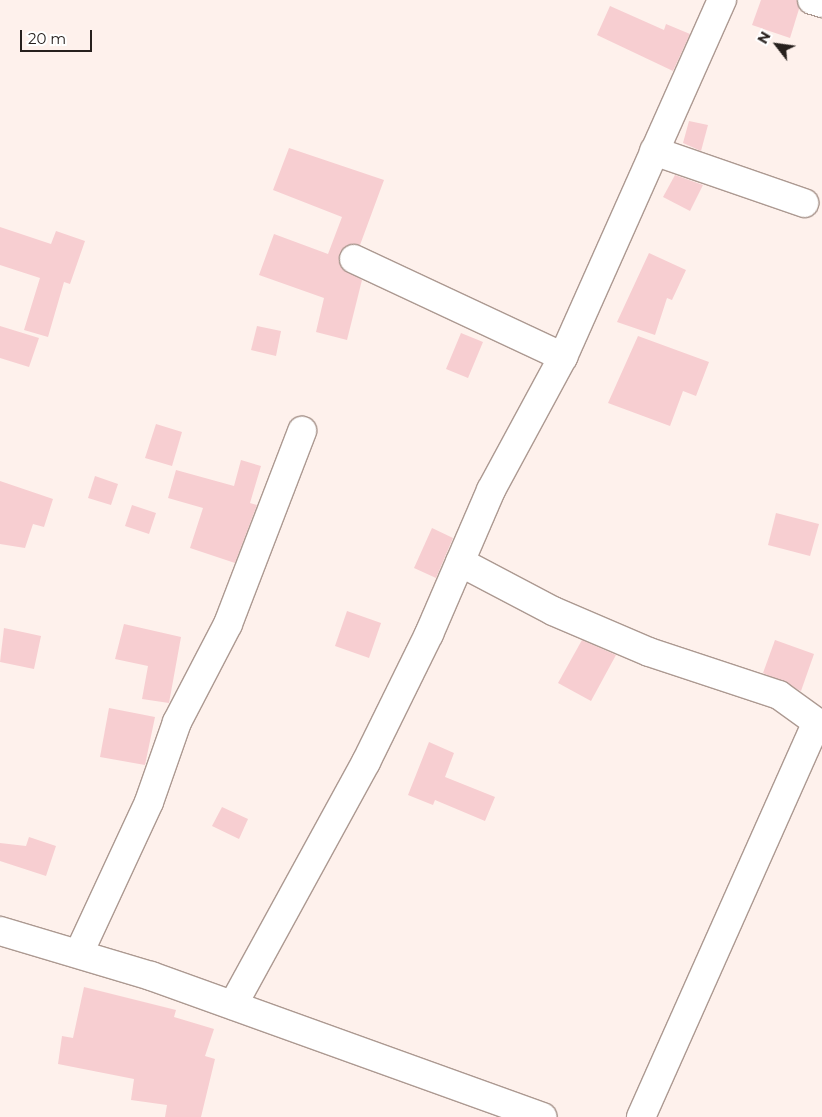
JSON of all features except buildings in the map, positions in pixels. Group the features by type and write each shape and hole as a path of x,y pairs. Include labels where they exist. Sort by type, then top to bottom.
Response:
{"street":[{"path":"233,1005 366,762 460,562 491,490 563,356 722,0"},
{"path":"812,0 822,3"},
{"path":"654,151 804,203"},
{"path":"354,259 563,356"},
{"path":"79,953 149,802 177,722 228,624 302,431"},
{"path":"460,562 553,611 649,652 779,695 820,724 641,1117"},
{"path":"0,930 79,953 233,1005 542,1117"}]}
